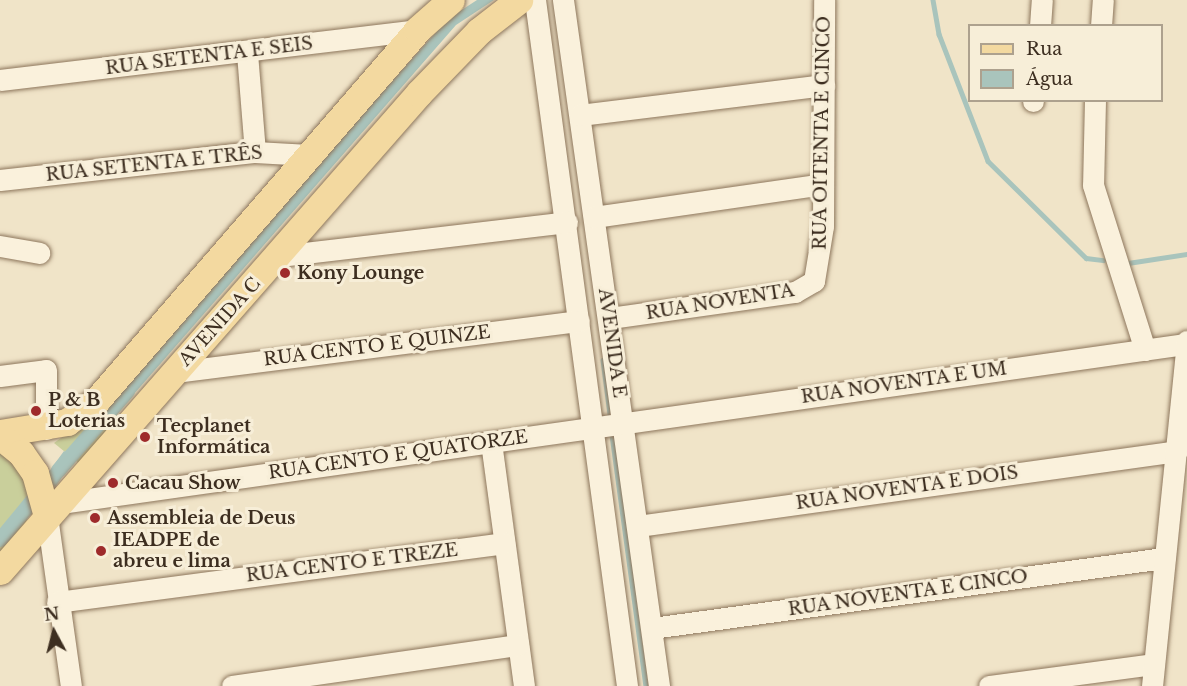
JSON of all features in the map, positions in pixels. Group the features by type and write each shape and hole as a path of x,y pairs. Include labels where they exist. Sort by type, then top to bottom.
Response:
{"main road":[{"name":"AVENIDA C","path":"0,571 46,496 175,372 279,256 419,93 478,31 519,0"},
{"path":"0,434 39,430 79,416 97,400 436,10"},
{"path":"0,434 21,453 46,496"}],"street":[{"name":"AVENIDA E","path":"535,0 567,222 627,686"},
{"name":"AVENIDA E","path":"563,0 659,686"},
{"name":"RUA OITENTA E CINCO","path":"818,266 823,184 824,0"},
{"path":"1040,24 1042,0"},
{"path":"1101,24 1103,0"},
{"name":"RUA SETENTA E SEIS","path":"0,80 247,53 436,10"},
{"path":"247,53 255,152"},
{"path":"580,115 824,85"},
{"path":"1095,102 1093,185 1145,350"},
{"name":"RUA SETENTA E TRÊS","path":"0,180 255,152 309,155"},
{"path":"594,217 823,184"},
{"path":"279,256 567,222"},
{"path":"0,246 39,253"},
{"name":"RUA NOVENTA","path":"609,318 795,292 814,281 818,266"},
{"name":"RUA CENTO E QUINZE","path":"175,372 579,321"},
{"path":"1152,686 1186,343"},
{"name":"RUA NOVENTA E UM","path":"594,426 1186,343"},
{"path":"0,376 46,369 39,430"},
{"name":"RUA CENTO E QUATORZE","path":"46,496 491,442 594,426"},
{"path":"491,442 524,686"},
{"name":"RUA NOVENTA E DOIS","path":"638,526 1177,451"},
{"path":"46,496 57,602 71,686"},
{"name":"RUA CENTO E TREZE","path":"57,602 504,543"},
{"name":"RUA NOVENTA E CINCO","path":"651,628 1164,558"},
{"path":"232,686 518,645"},
{"path":"990,686 1154,664"}],"green space":[{"path":"107,405 122,419 81,465 54,443"},
{"path":"0,449 14,455 31,496 26,524 0,555"}],"water":[{"path":"477,0 494,0 456,25 120,410 107,398 448,19"},
{"path":"64,451 75,459 55,487 44,479"}],"waterway":[{"path":"933,0 939,34 988,161 1086,258 1103,260"},
{"path":"1128,263 1187,254"},
{"path":"603,360 610,414"},
{"path":"58,470 127,391"},
{"path":"612,435 646,686"},
{"path":"0,539 42,488"}],"place":[{"name":"Kony Lounge","path":"285,273"},
{"name":"P & B Loterias","path":"36,411"},
{"name":"Tecplanet Informática","path":"145,437"},
{"name":"Cacau Show","path":"113,483"},
{"name":"Assembleia de Deus","path":"95,518"},
{"name":"IEADPE de abreu e lima","path":"101,551"}]}
